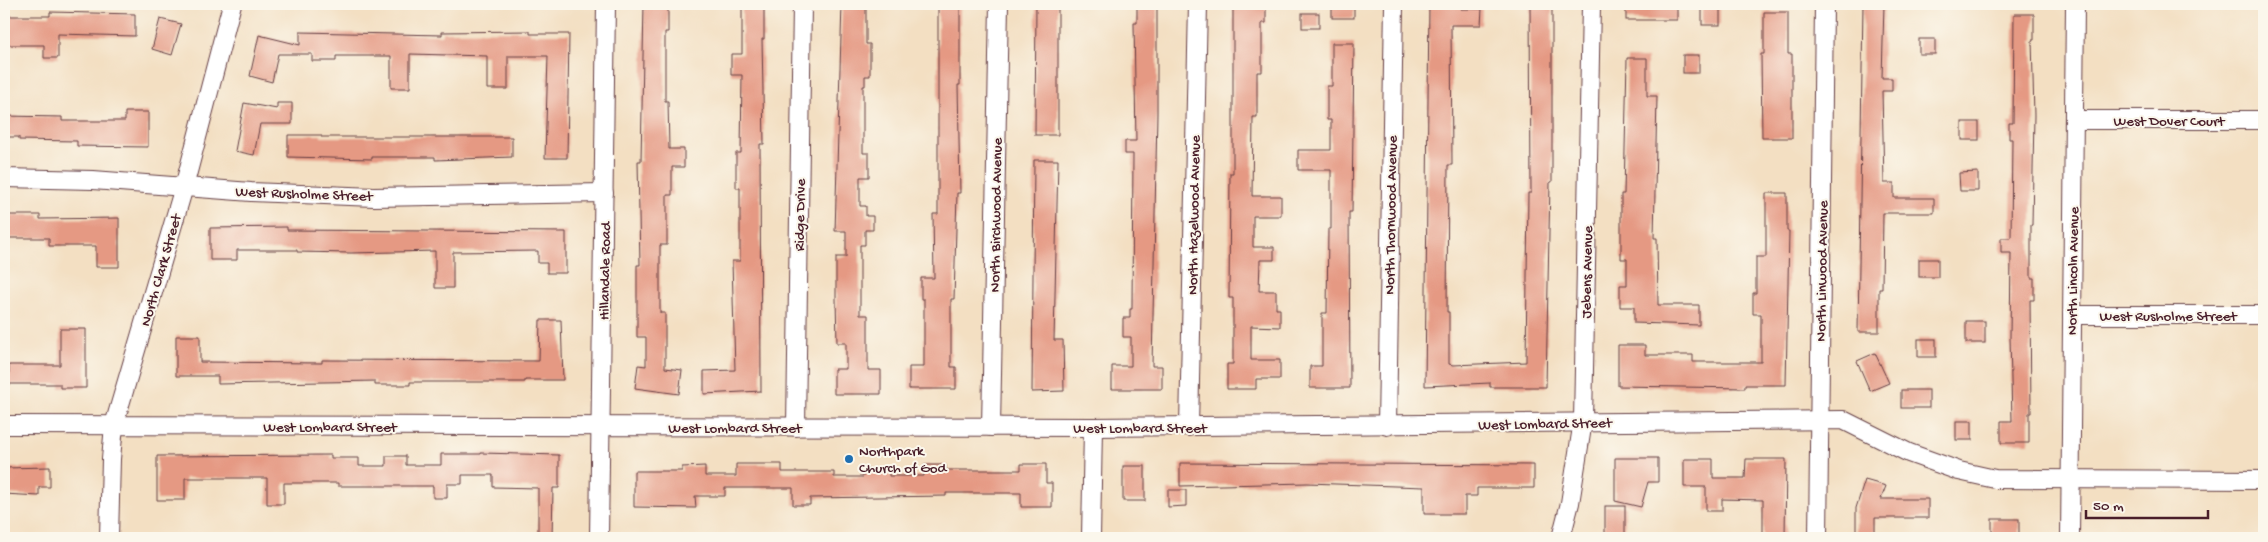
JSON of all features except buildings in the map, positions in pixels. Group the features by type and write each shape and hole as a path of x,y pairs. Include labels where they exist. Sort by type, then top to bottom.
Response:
{"street":[{"name":"North Clark Street","path":"109,538 114,425 184,187 232,4"},
{"name":"Hillandale Road","path":"599,538 602,427 606,4"},
{"name":"Ridge Drive","path":"796,427 802,4"},
{"name":"North Birchwood Avenue","path":"991,427 999,4"},
{"name":"North Hazelwood Avenue","path":"1189,427 1198,4"},
{"name":"North Thornwood Avenue","path":"1387,426 1394,4"},
{"name":"Jebens Avenue","path":"1561,538 1570,503 1583,422 1591,4"},
{"name":"North Linwood Avenue","path":"1818,538 1824,4"},
{"name":"North Lincoln Avenue","path":"2070,538 2075,4"},
{"name":"West Dover Court","path":"2074,120 2264,120"},
{"name":"West Rusholme Street","path":"4,178 93,180 251,192 374,197 604,194"},
{"name":"West Rusholme Street","path":"2072,315 2264,315"},
{"name":"West Lombard Street","path":"4,425 1189,427 1843,420 1909,453 1959,471 1995,479 2264,480"},
{"path":"1091,538 1093,427"}],"place":[{"name":"Northpark Church of God","path":"849,459"}]}
